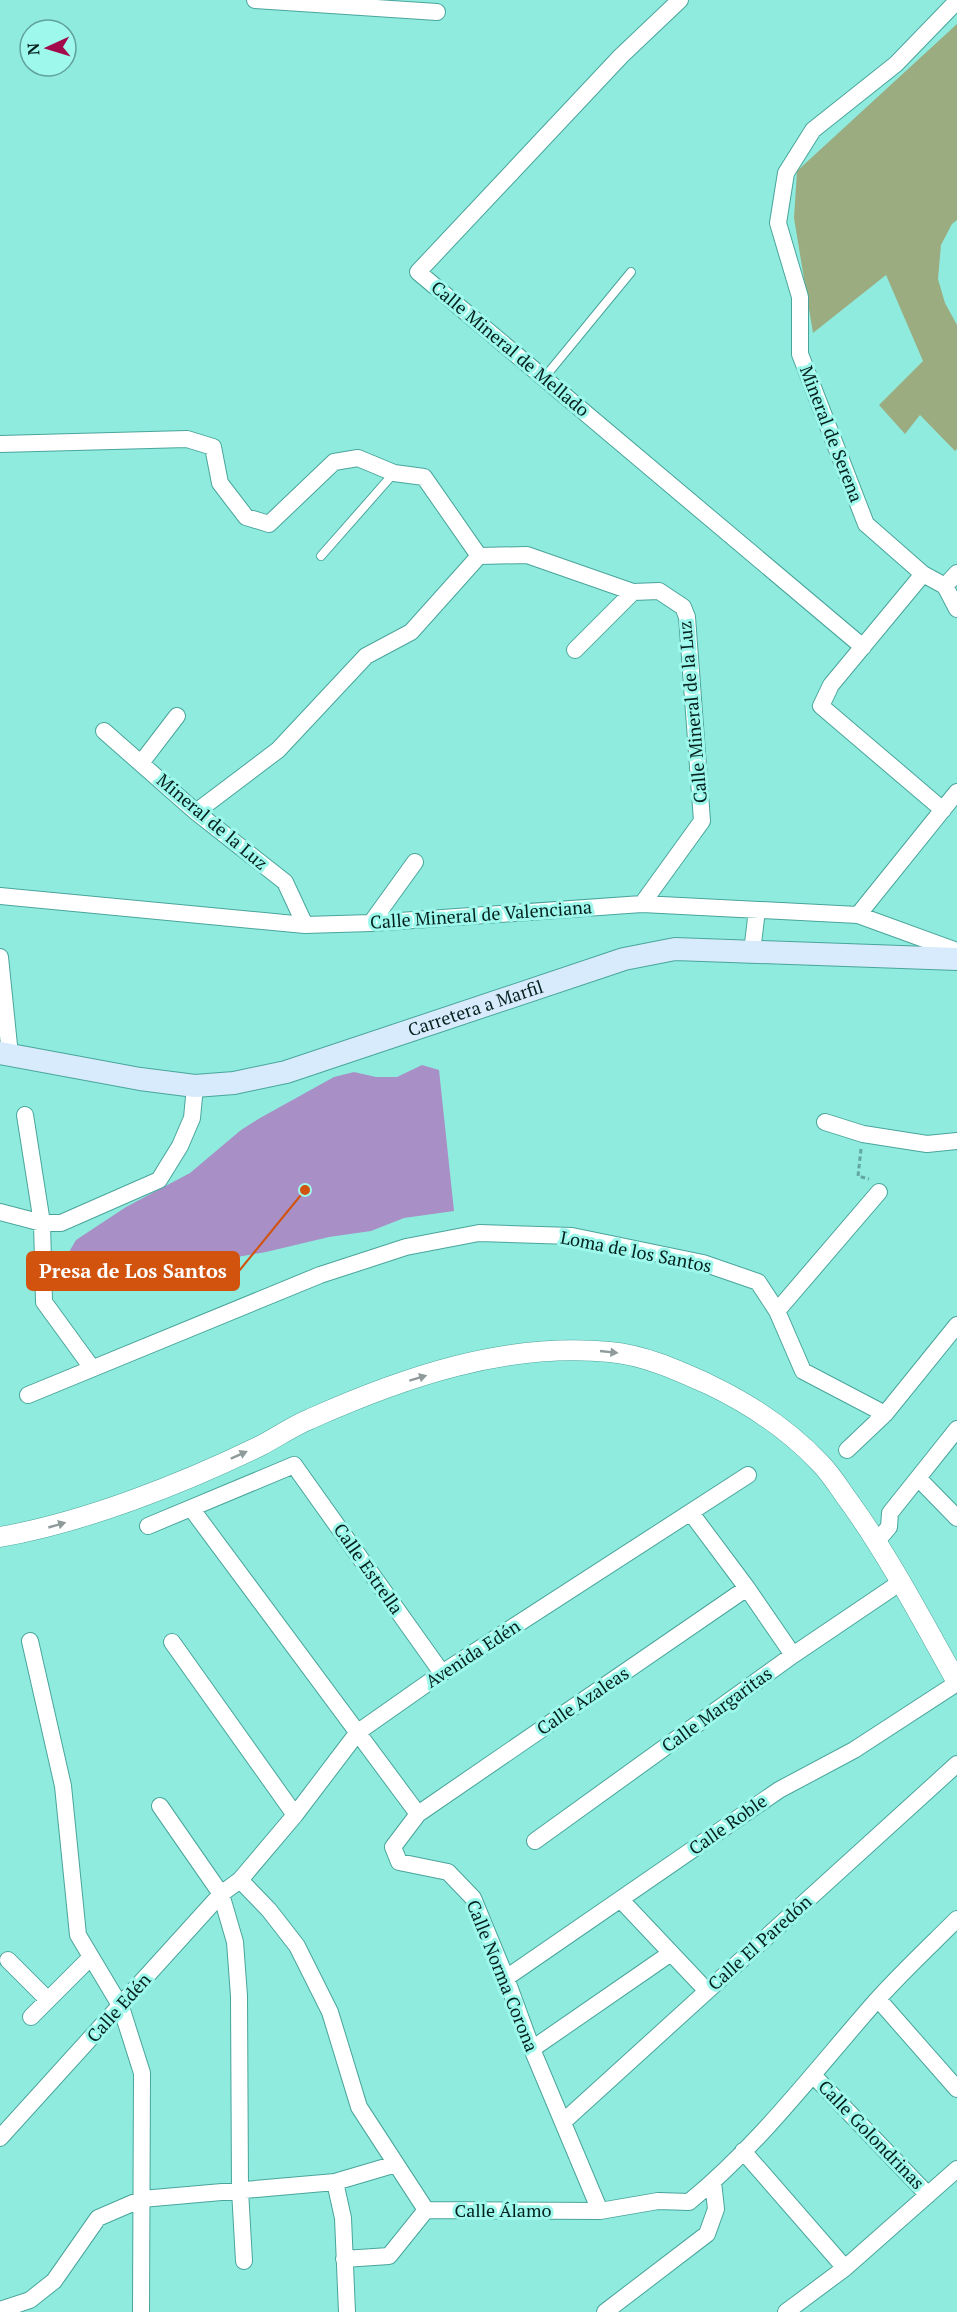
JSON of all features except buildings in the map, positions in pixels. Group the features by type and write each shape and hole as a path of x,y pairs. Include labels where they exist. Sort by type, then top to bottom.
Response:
{"main road":[{"name":"Carretera a Marfil","path":"5,1054 140,1079 195,1086 234,1083 286,1072 624,959 675,949 957,959"}],"street":[{"path":"255,0 437,12"},
{"name":"Calle Mineral de Mellado","path":"680,0 621,56 418,272 863,646"},
{"name":"Mineral de Serena","path":"945,586 923,574 866,524 800,354 800,297 778,224 786,173 813,130 896,64 956,2"},
{"path":"0,444 187,439 213,447 220,483 246,517 269,524 334,462 358,458 394,473 424,477 479,556 411,632 366,656 278,750 196,812"},
{"name":"Calle Mineral de la Luz","path":"479,556 527,555 633,592 659,591 683,608 687,617 702,821 642,904"},
{"path":"957,573 945,586 957,609"},
{"path":"923,574 831,685 821,706 943,810"},
{"path":"575,650 633,592"},
{"path":"141,763 177,716"},
{"name":"Mineral de la Luz","path":"104,731 196,812 285,882 305,925"},
{"path":"858,915 957,792"},
{"path":"371,923 415,862"},
{"name":"Calle Mineral de Valenciana","path":"0,896 305,925 371,923 642,904 858,915 957,951"},
{"path":"752,952 757,910"},
{"path":"0,957 5,1054"},
{"path":"0,1212 42,1223 61,1223 159,1180 180,1146 192,1118 195,1086"},
{"path":"25,1114 42,1223 44,1302 92,1368"},
{"path":"825,1122 863,1134 927,1144 957,1141"},
{"path":"777,1311 879,1192"},
{"name":"Loma de los Santos","path":"28,1395 320,1275 406,1248 479,1233 572,1236 703,1263 758,1282 777,1311 803,1371 885,1414"},
{"path":"847,1450 885,1414 957,1325"},
{"path":"0,1537 35,1531 74,1520 173,1484 259,1446 308,1420 381,1389 460,1364 510,1354 559,1350 612,1352 667,1365 732,1395 771,1419 822,1464 877,1541 957,1683"},
{"path":"877,1541 889,1527 890,1513 957,1428"},
{"name":"Calle Estrella","path":"191,1508 294,1465 442,1673"},
{"name":"Avenida Edén","path":"240,1880 295,1815 358,1732 442,1673 748,1475"},
{"path":"918,1478 957,1518"},
{"path":"148,1526 191,1508 418,1814"},
{"path":"691,1513 793,1655"},
{"name":"Calle Margaritas","path":"535,1841 793,1655 901,1582"},
{"name":"Calle Azaleas","path":"418,1814 747,1588"},
{"path":"30,1641 63,1786 78,1935 121,2007 141,2073 141,2312"},
{"path":"171,1641 295,1815"},
{"name":"Calle Roble","path":"506,1978 779,1790 854,1750 957,1683"},
{"name":"Calle El Paredón","path":"563,2122 957,1764"},
{"path":"160,1806 221,1894 235,1942 239,1996 240,2190 244,2260"},
{"name":"Calle Norma Corona","path":"418,1814 393,1847 399,1862 448,1872 473,1898 532,2049 600,2211"},
{"path":"240,1880 269,1910 297,1946 330,2012 359,2106 426,2210 389,2256 344,2259"},
{"name":"Calle Edén","path":"0,2138 221,1894 240,1880"},
{"path":"621,1899 706,1991"},
{"name":"Calle Álamo","path":"426,2210 600,2211 658,2201 689,2202 713,2182 743,2151 813,2075 878,1999 957,1919"},
{"path":"532,2049 671,1953"},
{"path":"32,2017 91,1957"},
{"path":"8,1960 48,2000"},
{"path":"878,1999 957,2089"},
{"name":"Calle Golondrinas","path":"813,2075 928,2195"},
{"path":"743,2151 845,2268"},
{"path":"0,2310 30,2300 54,2281 98,2218 142,2199 335,2182 396,2164"},
{"name":"Calle Golondrinas","path":"786,2312 845,2268 957,2169"},
{"path":"335,2182 343,2218 347,2312"},
{"path":"605,2312 707,2234 716,2210 713,2182"}],"lane":[{"path":"544,378 631,272"},
{"path":"321,556 394,473"}],"path":[{"path":"863,1134 858,1176 885,1182 879,1192"}],"green space":[{"path":"957,24 957,220 952,224 941,245 938,279 945,303 957,325 957,449 955,451 920,415 905,434 879,405 923,361 886,275 813,333 794,218 797,171"}],"shaded area":[{"path":"422,1065 439,1070 454,1211 404,1218 371,1231 329,1237 266,1252 126,1276 79,1290 70,1283 64,1272 69,1252 76,1240 126,1207 190,1173 241,1130 260,1118 334,1077 354,1072 376,1077 397,1077"}],"place":[{"name":"Presa de Los Santos","path":"305,1190"}]}
